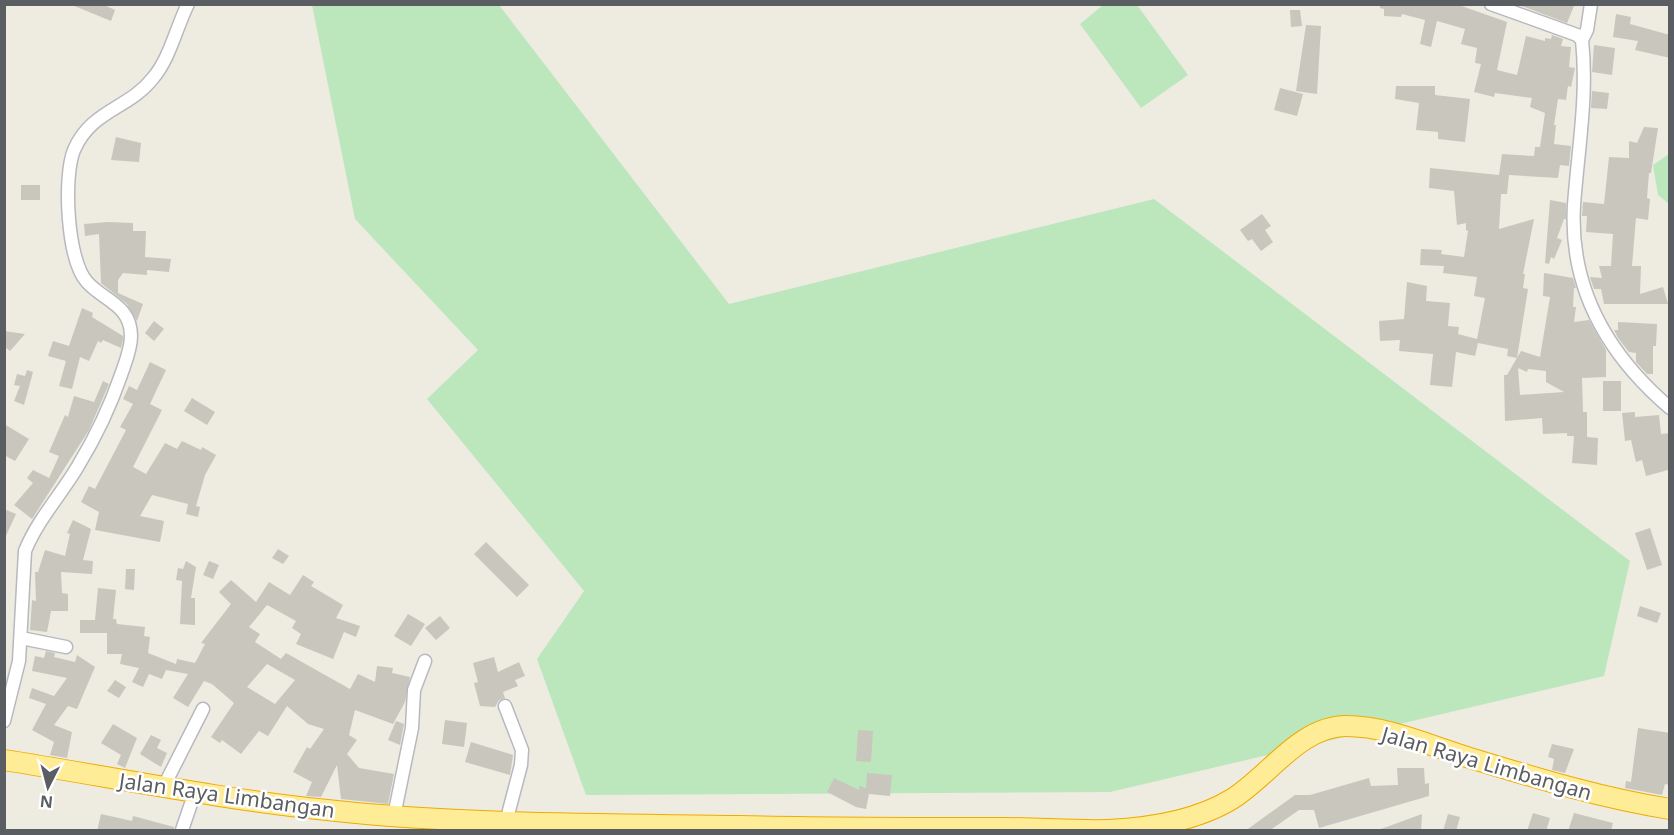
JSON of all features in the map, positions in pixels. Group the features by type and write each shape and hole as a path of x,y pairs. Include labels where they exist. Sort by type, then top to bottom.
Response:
{"highway":[{"name":"Jalan Raya Limbangan","path":"4,760 163,788 325,810 394,816 506,822 876,829 1110,830 1146,826 1207,812 1256,783 1275,764 1317,733 1342,726 1377,730 1431,744 1540,780 1618,801 1670,808"}],"street":[{"path":"4,721 19,661 21,583 25,551 32,535 78,466 99,426 121,374 131,337 127,316 119,306 88,283 78,268 72,246 69,194 69,173 74,150 97,118 129,100 153,78 162,65 188,4"},
{"path":"1491,4 1577,35 1582,40"},
{"path":"1591,4 1587,30 1582,40 1583,87 1574,205 1576,261 1588,302 1616,352 1642,384 1670,408"},
{"path":"21,638 66,647"},
{"path":"394,816 412,728 414,690 425,661"},
{"path":"505,706 522,750 506,822"},
{"path":"163,788 203,709"},
{"path":"182,831 195,792"}],"green space":[{"path":"312,5 499,5 729,304 1154,199 1630,561 1604,676 1110,792 586,795 537,659 584,591 427,399 478,350 355,219"},
{"path":"1103,5 1137,5 1188,75 1141,108 1080,24"},
{"path":"1669,154 1669,204 1658,195 1653,165"}],"building":[{"path":"102,4 115,10 111,21 72,5"},
{"path":"1380,4 1456,4 1507,22 1497,70 1517,75 1526,36 1545,41 1545,38 1551,39 1552,35 1563,39 1561,46 1571,47 1569,67 1575,68 1571,87 1568,86 1566,100 1558,99 1554,125 1556,125 1554,144 1571,146 1569,166 1560,165 1558,178 1509,175 1507,194 1501,194 1499,229 1534,219 1523,274 1525,274 1523,288 1528,289 1517,358 1507,356 1508,349 1478,343 1475,356 1456,352 1452,387 1430,385 1433,354 1399,351 1400,340 1380,341 1379,321 1404,319 1407,282 1427,286 1426,301 1450,303 1448,326 1459,327 1458,334 1477,339 1485,298 1474,296 1477,277 1443,273 1444,266 1420,265 1421,249 1442,250 1441,254 1464,257 1468,231 1466,223 1457,225 1454,191 1429,188 1430,168 1499,175 1502,154 1534,156 1535,147 1540,147 1545,113 1530,107 1532,98 1495,93 1494,97 1474,92 1481,64 1475,63 1477,48 1461,44 1465,29 1437,21 1431,47 1420,44 1425,20 1402,14 1401,17 1384,16 1384,9 1380,8"},
{"path":"1517,4 1565,4 1574,6 1567,23"},
{"path":"1290,10 1300,10 1302,26 1291,27"},
{"path":"1616,14 1631,17 1630,24 1670,35 1670,58 1635,50 1638,41 1613,37"},
{"path":"1306,25 1321,26 1317,94 1296,91"},
{"path":"1594,45 1615,48 1612,75 1592,72"},
{"path":"1396,86 1435,86 1435,95 1470,99 1465,142 1438,139 1438,132 1416,130 1419,103 1395,99"},
{"path":"1280,88 1303,94 1297,116 1274,110"},
{"path":"1592,91 1609,93 1607,109 1591,108"},
{"path":"1644,127 1658,128 1651,173 1649,173 1648,220 1636,218 1632,266 1641,266 1640,294 1663,287 1668,304 1604,304 1601,289 1594,289 1590,277 1602,278 1599,266 1611,266 1613,234 1586,232 1587,216 1582,216 1583,202 1604,204 1609,157 1629,158 1629,141 1637,143"},
{"path":"116,137 141,143 139,162 111,160"},
{"path":"21,185 40,185 40,200 21,200"},
{"path":"1550,200 1566,203 1566,219 1564,219 1557,238 1562,240 1554,259 1551,257 1549,264 1545,263"},
{"path":"1262,214 1271,226 1265,230 1273,242 1261,251 1252,239 1248,241 1240,230"},
{"path":"133,223 133,231 146,231 145,257 171,259 169,272 147,270 147,275 123,273 118,280 118,293 143,304 137,321 127,304 101,283 99,234 85,236 84,224"},
{"path":"1544,273 1573,278 1576,288 1574,288 1573,307 1576,307 1574,322 1589,320 1606,350 1606,377 1582,378 1583,412 1587,412 1587,437 1598,438 1597,465 1572,463 1574,436 1567,436 1567,433 1543,434 1542,418 1505,421 1504,375 1507,375 1521,351 1540,357 1550,297 1543,296","holes":["1518,368 1527,372 1528,369 1546,371 1546,382 1564,392 1520,395"]},
{"path":"82,308 93,313 92,317 123,336 123,340 121,348 103,340 101,343 98,341 89,361 80,357 72,389 59,386 66,361 48,356 53,341 69,346"},
{"path":"154,321 164,329 154,341 145,333"},
{"path":"1618,322 1657,324 1656,346 1653,346 1653,374 1647,374 1636,362 1636,353 1629,352 1618,338 1614,330 1618,330"},
{"path":"4,331 25,334 10,351 4,346"},
{"path":"150,362 166,370 150,404 162,410 133,467 146,474 165,443 177,449 182,441 201,450 202,447 216,455 205,475 196,506 200,507 198,517 186,514 188,504 152,495 140,516 164,521 160,542 95,530 99,512 81,502 89,486 95,489 126,430 120,427 133,404 123,399 129,386 137,390"},
{"path":"27,370 33,372 24,405 14,401 20,386 14,385 17,374 25,376"},
{"path":"103,381 109,384 89,430 32,519 14,505 33,483 27,478 33,470 49,478 59,456 49,452 65,415 68,417 74,396 94,402"},
{"path":"1603,381 1621,381 1621,411 1603,411"},
{"path":"192,398 215,412 207,425 184,411"},
{"path":"1635,412 1635,417 1659,415 1661,434 1670,433 1668,470 1646,476 1642,460 1636,462 1631,440 1625,441 1622,413"},
{"path":"4,424 29,439 15,461 4,455"},
{"path":"4,509 16,514 4,540"},
{"path":"73,520 91,529 83,560 93,561 92,574 61,572 62,593 68,594 68,611 51,611 47,632 30,630 32,600 36,601 35,572 38,572 45,550 65,556 70,534 67,533"},
{"path":"1650,528 1662,565 1647,570 1635,533"},
{"path":"486,542 529,585 517,597 474,554"},
{"path":"278,549 289,556 283,564 272,558"},
{"path":"186,561 196,567 191,598 195,598 195,625 180,624 182,581 176,580 178,568 183,569"},
{"path":"209,561 219,565 213,579 203,575"},
{"path":"126,569 135,569 134,590 125,589"},
{"path":"303,575 314,582 311,586 343,605 336,618 360,626 356,637 344,632 333,659 296,644 301,634 292,628 296,621 267,605 249,627 260,634 255,642 281,659 286,653 350,689 358,674 375,682 377,666 393,668 392,673 410,677 405,702 393,724 355,710 349,735 357,740 347,754 359,768 394,774 388,804 341,799 337,765 321,797 306,796 312,782 293,772 307,747 310,749 324,729 308,724 287,706 268,736 259,731 241,754 222,740 220,743 211,737 234,703 212,684 204,681 188,707 173,698 188,674 166,670 162,679 149,674 143,687 132,682 139,668 120,664 122,654 107,654 107,633 80,633 80,620 95,620 98,588 116,590 113,619 116,619 117,624 145,627 144,636 150,637 148,653 176,664 177,659 195,663 205,644 201,643 231,604 219,592 231,580 256,602 269,582 290,595","holes":["267,664 295,680 275,704 247,687"]},
{"path":"1640,606 1661,613 1657,623 1637,616"},
{"path":"408,614 425,624 411,646 394,636"},
{"path":"440,616 450,628 436,640 425,628"},
{"path":"46,651 55,653 54,657 75,662 77,655 95,667 77,709 68,706 54,725 72,732 67,758 50,755 54,742 32,730 46,704 29,698 32,688 54,696 67,678 32,671 35,656 44,658"},
{"path":"494,657 498,672 519,662 525,676 515,680 518,686 503,692 505,698 499,700 495,707 480,706 474,683 478,682 473,663"},
{"path":"115,680 126,687 119,698 107,691"},
{"path":"445,720 467,723 464,747 442,744"},
{"path":"396,721 404,724 400,745 388,740"},
{"path":"113,724 137,738 125,768 117,764 121,755 101,743"},
{"path":"1638,728 1670,733 1670,785 1665,784 1662,795 1625,788 1626,781 1631,782"},
{"path":"858,730 873,731 871,762 856,761"},
{"path":"151,735 161,740 157,748 167,753 161,767 140,754"},
{"path":"471,742 513,755 510,775 465,762"},
{"path":"1552,744 1574,749 1565,773 1552,770 1554,759 1548,757"},
{"path":"1397,768 1424,768 1425,784 1429,783 1429,796 1319,828 1314,810 1299,810 1269,831 1245,831 1295,795 1310,795 1369,778 1371,786 1398,785"},
{"path":"867,773 892,775 890,796 869,794 866,809 856,807 827,792 834,778 859,790 859,786 866,788"},
{"path":"1533,813 1550,818 1546,831 1527,831"},
{"path":"1574,813 1613,823 1611,831 1568,831"},
{"path":"101,814 132,821 133,816 174,827 174,831 97,831"},
{"path":"1422,814 1421,831 1381,831 1381,829"},
{"path":"1448,814 1460,817 1456,831 1443,831"}]}
